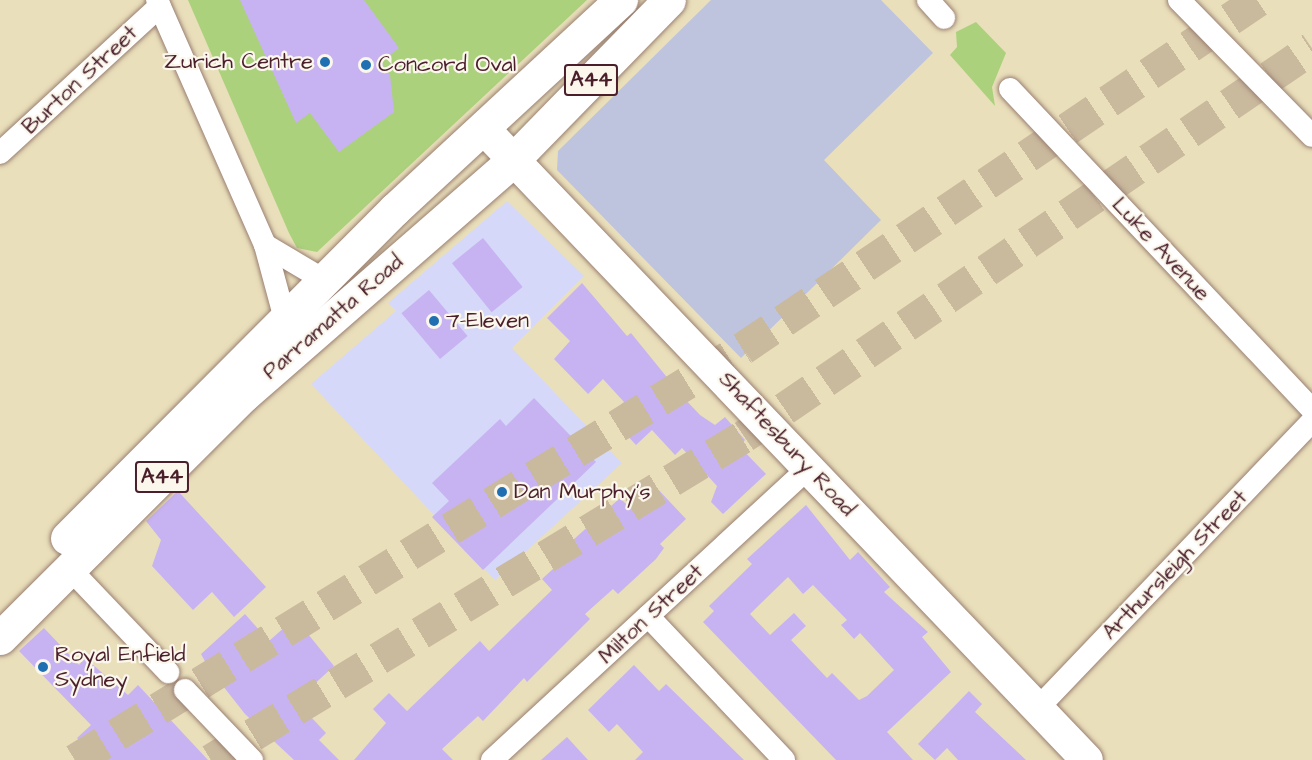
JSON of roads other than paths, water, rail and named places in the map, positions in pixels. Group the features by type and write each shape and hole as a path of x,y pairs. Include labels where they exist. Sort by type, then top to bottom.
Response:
{"highway":[{"name":"Parramatta Road","path":"0,605 324,280 621,0"},
{"name":"Parramatta Road","path":"0,638 243,395 513,160 669,0"}],"main road":[{"name":"Shaftesbury Road","path":"485,130 1087,760"}],"street":[{"path":"928,0 944,18"},
{"path":"1179,0 1311,134"},
{"path":"158,3 265,244 285,319"},
{"name":"Burton Street","path":"0,153 158,3"},
{"name":"Luke Avenue","path":"1010,89 1312,409"},
{"path":"265,244 324,280"},
{"name":"Arthursleigh Street","path":"1038,708 1312,421"},
{"name":"Milton Street","path":"492,760 809,467"},
{"path":"69,568 168,672"},
{"path":"648,616 784,760"},
{"path":"185,690 252,760"}],"tunnel":[{"path":"75,760 743,348 1258,0"},
{"path":"211,760 744,436 1312,48"}],"place":[{"name":"Zurich Centre","path":"325,62"},
{"name":"Concord Oval","path":"366,65"},
{"name":"7-Eleven","path":"434,321"},
{"name":"Dan Murphy's","path":"502,492"},
{"name":"Royal Enfield Sydney","path":"43,667"}]}
